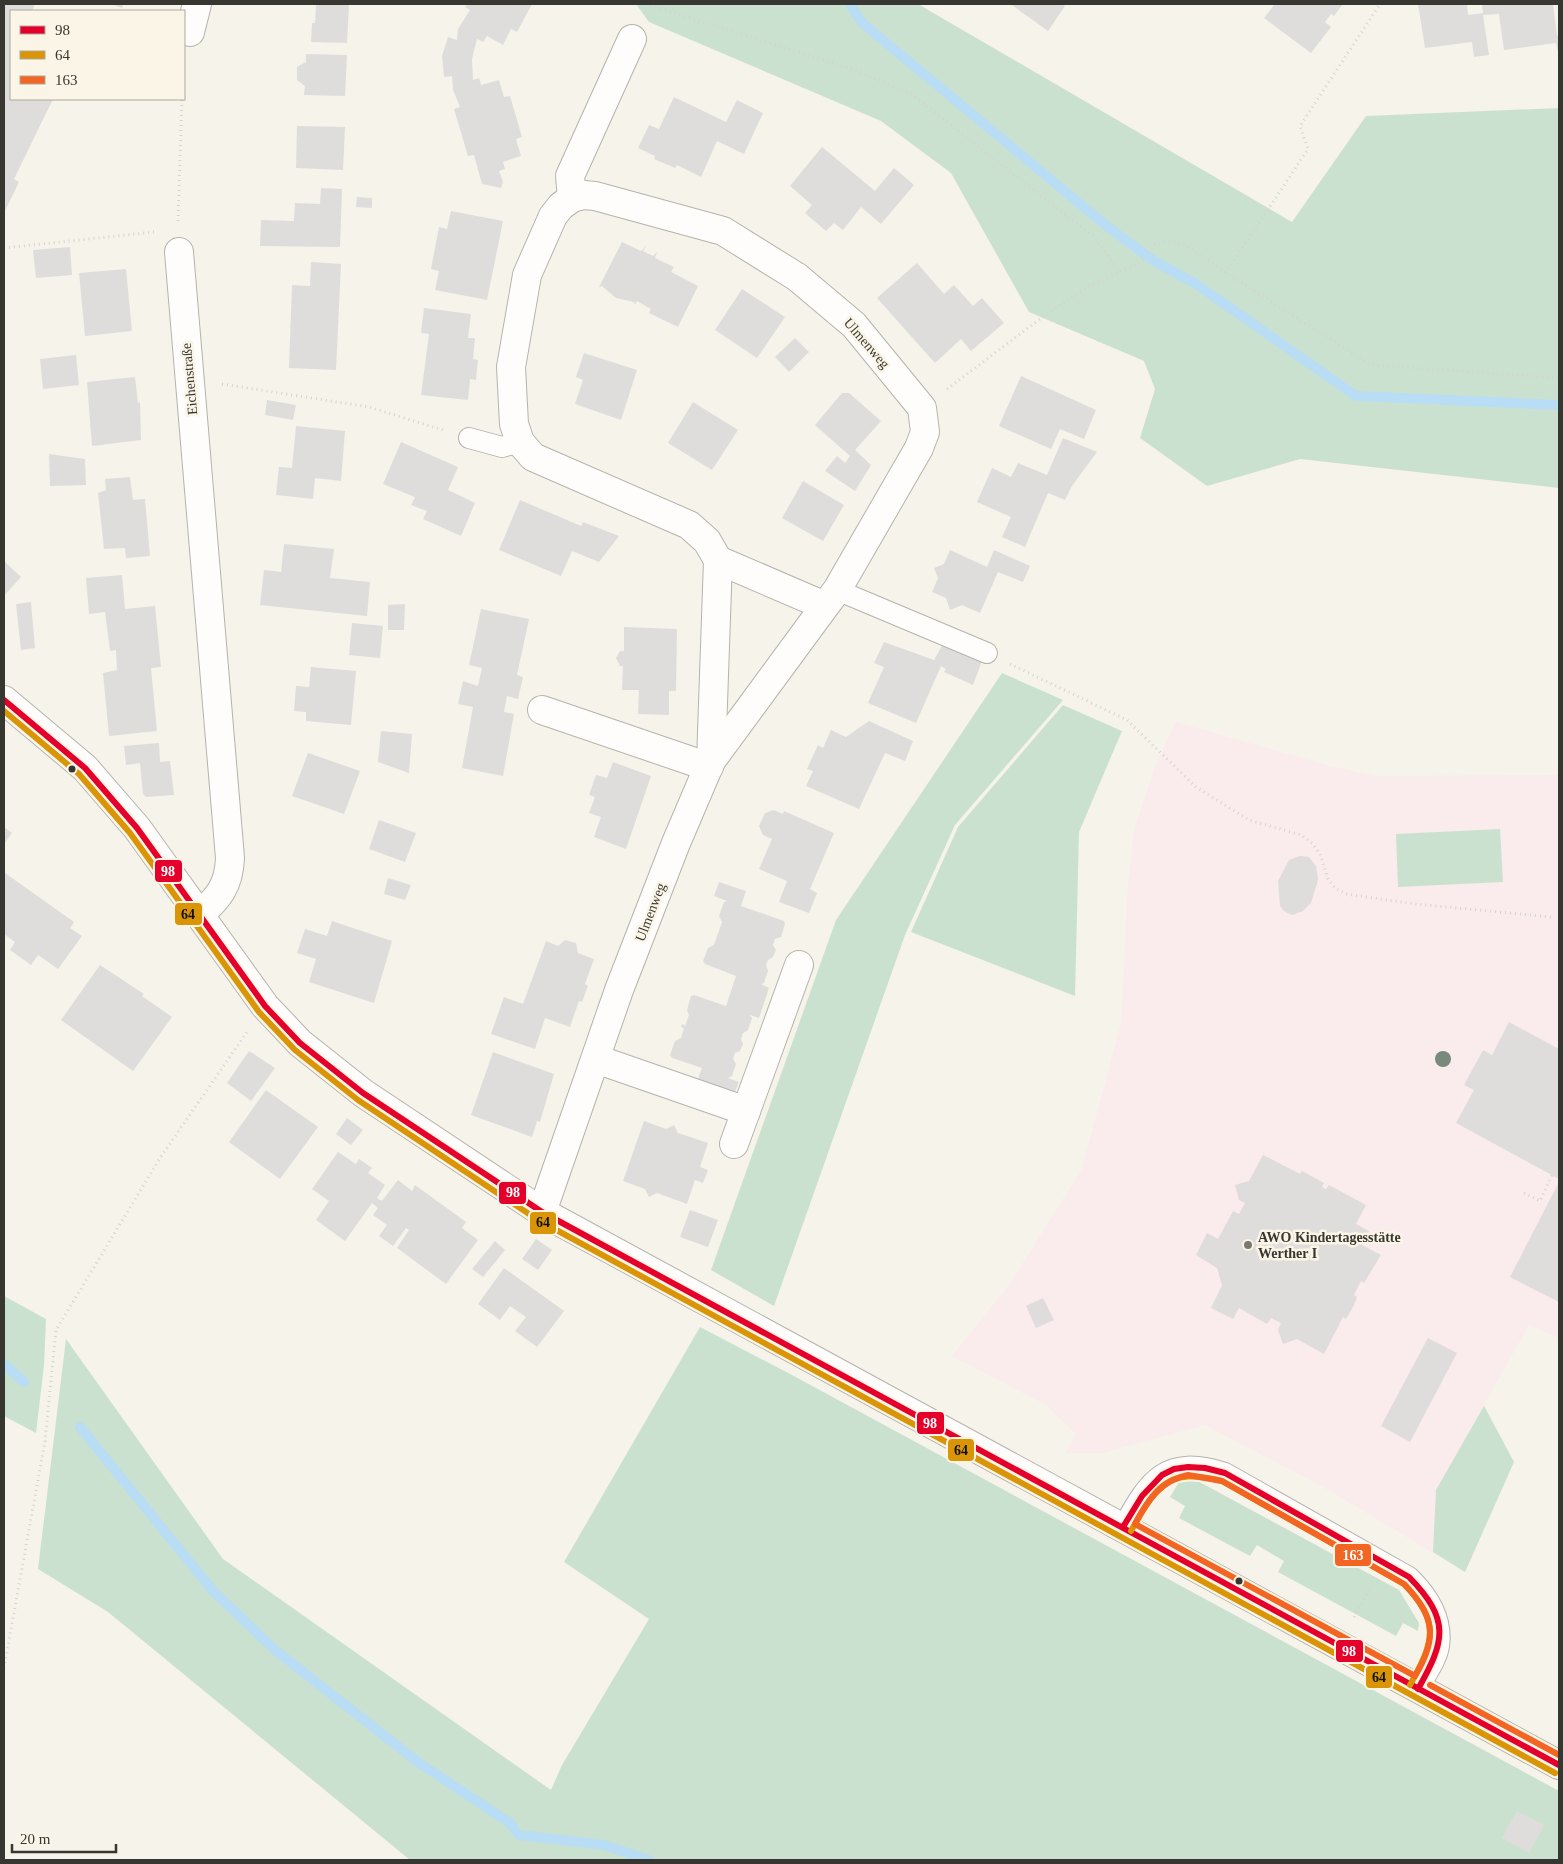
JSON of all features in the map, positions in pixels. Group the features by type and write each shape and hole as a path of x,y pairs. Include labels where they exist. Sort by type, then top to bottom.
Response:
{"street":[{"path":"190,32 198,4"},
{"path":"632,39 570,176 572,198 561,206 553,216 526,275 511,367 514,424 520,442 532,457 689,525 706,541 718,560 831,598"},
{"name":"Ulmenweg","path":"542,1212 623,981 710,764 831,598 920,448 925,432 922,408 854,325 797,277 723,232 596,196 584,195 572,198"},
{"name":"Eichenstraße","path":"178,241 230,858 229,875 225,888 216,901 200,914"},
{"name":"Ulmenweg","path":"710,764 718,560"},
{"path":"4,700 85,768 137,828 265,1006 300,1043 362,1093 542,1212 1559,1765"},
{"path":"542,710 710,764"},
{"path":"734,1144 799,965"},
{"path":"596,1059 746,1111"}],"lane":[{"path":"469,438 502,447 520,442"},
{"path":"831,598 987,653"},
{"path":"1122,1527 1141,1494 1159,1476 1178,1468 1203,1466 1225,1473 1409,1577 1422,1589 1432,1605 1439,1628 1439,1648 1418,1689"}],"path":[{"path":"646,4 855,70 910,94 1093,236 1121,273"},
{"path":"1226,273 1308,149 1300,126 1380,4"},
{"path":"178,241 182,100"},
{"path":"4,248 158,232"},
{"path":"922,408 1040,319 1087,287 1142,263 1155,244 1169,240 1184,244 1226,273 1371,365 1559,378"},
{"path":"189,378 369,407 469,438"},
{"path":"987,653 1127,720 1196,787 1249,820 1301,836 1312,843 1320,854 1328,879 1335,888 1346,894 1415,904 1550,917"},
{"path":"4,1668 45,1440 56,1330 160,1158 265,1006"},
{"path":"1524,1193 1540,1201 1552,1175"},
{"path":"1339,1645 1383,1562"}],"shaded area":[{"path":"1176,722 1323,764 1374,776 1559,775 1559,1338 1529,1325 1484,1405 1514,1462 1465,1572 1327,1489 1205,1425 1102,1453 1066,1453 1076,1434 1046,1405 952,1356 1009,1285 1082,1169 1121,1024 1128,882 1135,827 1155,767"}],"green space":[{"path":"636,4 918,4 1292,222 1366,116 1559,108 1559,488 1300,459 1207,486 1140,438 1155,389 1144,361 1029,312 951,173 881,121 649,22"},
{"path":"1002,673 1063,700 955,825 905,935 774,1306 711,1270 836,920"},
{"path":"1063,705 1122,731 1079,832 1075,996 911,932 958,827"},
{"path":"1500,829 1503,882 1398,887 1396,834"},
{"path":"4,1296 46,1319 44,1365 36,1433 4,1416"},
{"path":"700,1327 1559,1791 1559,1860 410,1860 108,1612 38,1569 66,1339 223,1559 551,1790 562,1765 649,1619 564,1562"},
{"path":"1484,1406 1514,1462 1465,1572 1433,1552 1436,1490"},
{"path":"1194,1479 1399,1590 1419,1623 1418,1631 1403,1623 1396,1636 1278,1572 1284,1561 1257,1545 1250,1556 1179,1518 1185,1506 1170,1497 1179,1482"}],"building":[{"path":"4,4 35,4 32,10 10,10 10,100 53,100 14,179 19,182 4,213"},
{"path":"111,4 123,4 122,8"},
{"path":"316,4 349,4 347,43 311,42"},
{"path":"467,4 532,4 517,32 511,29 503,45 487,36 483,42 477,39 472,59 473,80 479,78 481,85 499,80 504,97 510,96 522,137 516,139 521,156 503,162 505,169 499,171 503,182 501,188 482,184 474,155 468,156 454,109 460,107 453,90 452,76 444,77 442,56 448,37 457,40 458,29 470,10 465,7"},
{"path":"1013,4 1061,4 1065,6 1048,31"},
{"path":"1275,4 1343,4 1334,16 1331,14 1325,22 1331,27 1311,53 1264,18"},
{"path":"1418,4 1467,4 1468,15 1483,13 1482,4 1553,4 1557,36 1559,35 1559,57 1556,43 1504,50 1499,14 1483,15 1489,55 1474,57 1472,42 1425,48"},
{"path":"306,54 347,55 345,96 304,95 305,86 297,80 297,67 306,62"},
{"path":"674,97 726,122 737,100 763,113 744,154 717,141 701,177 677,165 675,168 654,159 655,156 638,148 649,125 659,129"},
{"path":"297,126 345,127 343,170 296,168"},
{"path":"822,147 875,191 894,168 914,185 881,224 861,207 843,230 834,223 826,231 805,213 812,205 790,186"},
{"path":"321,188 342,189 340,247 260,246 261,220 294,221 295,203 320,204"},
{"path":"357,197 372,198 372,208 356,207"},
{"path":"451,211 503,221 487,300 435,290 439,271 431,269 439,227 447,229"},
{"path":"622,242 641,251 647,245 643,251 653,256 657,252 655,258 674,267 671,272 698,286 678,327 649,313 651,309 637,301 635,305 634,302 616,298 602,286 599,287"},
{"path":"70,247 72,275 36,278 33,250"},
{"path":"311,262 341,264 336,370 289,368 292,285 310,286"},
{"path":"917,263 944,294 954,285 973,306 982,298 1004,323 971,351 961,339 935,363 877,298"},
{"path":"126,269 132,331 85,336 79,273"},
{"path":"742,289 785,317 757,358 715,330"},
{"path":"424,308 471,314 468,338 475,338 473,359 478,360 476,380 470,379 468,400 421,395 429,334 421,333"},
{"path":"795,338 809,352 789,372 775,357"},
{"path":"584,353 637,370 621,420 575,404 583,380 576,377"},
{"path":"76,355 79,385 43,389 40,359"},
{"path":"1021,376 1096,410 1084,439 1060,429 1051,449 999,426"},
{"path":"135,377 138,403 140,402 141,440 92,446 87,382"},
{"path":"842,393 849,393 881,421 855,450 871,465 855,491 825,471 837,456 845,463 850,456 815,425"},
{"path":"267,400 296,405 293,420 265,415"},
{"path":"693,402 738,430 712,470 668,443"},
{"path":"296,426 345,431 341,481 315,478 313,499 276,495 279,467 292,468"},
{"path":"1063,438 1097,452 1072,486 1065,500 1048,493 1025,547 1002,537 1011,517 977,502 992,468 1011,477 1018,463 1047,475"},
{"path":"401,442 458,467 448,490 475,503 461,536 423,519 427,511 411,505 415,497 383,484"},
{"path":"49,454 85,459 86,485 50,486"},
{"path":"130,477 133,500 145,499 150,556 126,558 125,548 104,549 98,493 106,490 105,479"},
{"path":"803,481 844,505 823,541 782,518"},
{"path":"520,500 581,526 583,522 619,536 599,562 572,551 561,576 499,550"},
{"path":"284,544 334,549 330,578 370,582 367,616 260,605 264,570 281,572"},
{"path":"950,550 987,567 994,550 1030,566 1023,582 998,572 980,613 962,605 950,610 946,598 932,592 938,578 934,568 944,564"},
{"path":"4,561 21,577 4,596"},
{"path":"122,575 125,609 155,606 161,667 151,668 157,731 109,736 103,673 117,670 116,650 110,651 105,612 89,614 86,578"},
{"path":"31,602 35,648 21,650 16,604"},
{"path":"405,604 404,630 388,630 388,605"},
{"path":"481,609 529,619 517,675 523,677 518,699 507,696 504,712 514,714 503,776 462,768 473,707 458,704 463,681 478,686 482,668 469,665"},
{"path":"352,623 383,626 380,658 349,655"},
{"path":"624,627 677,629 676,691 669,691 669,715 638,714 639,690 622,690 623,666 620,666 616,658 620,651 624,651"},
{"path":"884,642 934,660 943,644 982,661 973,685 944,672 946,669 941,666 916,723 868,703 884,667 874,663"},
{"path":"311,667 356,671 351,725 306,721 306,712 294,711 296,686 309,687"},
{"path":"869,721 913,741 905,761 885,753 859,809 806,786 813,771 807,769 818,745 823,748 831,730 846,737"},
{"path":"381,731 412,734 409,773 378,762"},
{"path":"159,743 160,762 170,761 174,795 146,797 143,794 140,763 126,765 124,746"},
{"path":"308,753 360,771 344,814 292,796"},
{"path":"613,762 651,776 626,849 594,837 601,817 589,813 595,797 589,795 596,775 607,778"},
{"path":"774,810 783,814 784,811 834,833 810,889 817,893 809,913 779,902 787,881 759,869 772,839 763,835 759,826 765,813"},
{"path":"379,820 416,833 405,862 369,849"},
{"path":"4,827 12,833 4,844"},
{"path":"1300,856 1309,857 1316,866 1318,880 1311,903 1303,911 1292,915 1284,911 1280,906 1278,881 1289,860"},
{"path":"5,873 74,922 70,928 82,936 58,969 38,955 31,965 10,950 15,942 4,934"},
{"path":"388,878 411,885 405,900 384,894"},
{"path":"719,882 746,891 741,906 784,921 785,924 781,937 775,939 773,945 776,950 773,957 768,960 766,965 768,971 764,983 761,984 769,988 759,1018 750,1015 752,1018 748,1030 743,1033 741,1039 743,1044 740,1051 735,1053 733,1059 736,1064 732,1076 728,1078 739,1082 733,1097 696,1084 702,1068 672,1058 670,1055 675,1041 681,1038 684,1028 681,1027 682,1024 685,1026 689,1015 687,1010 691,996 694,995 726,1006 736,976 705,964 703,961 708,948 714,945 722,922 719,916 724,902 727,901 714,896"},
{"path":"332,921 392,941 374,1003 309,982 316,959 297,953 305,929 327,936"},
{"path":"565,940 576,943 578,953 594,959 585,984 588,986 582,1002 579,1001 570,1027 545,1018 535,1049 491,1034 504,997 523,1004 546,941 558,946"},
{"path":"100,965 144,994 142,996 172,1017 133,1071 61,1020"},
{"path":"1509,1022 1559,1049 1559,1179 1456,1123 1474,1090 1464,1085 1483,1050 1492,1055"},
{"path":"249,1051 275,1068 251,1101 227,1083"},
{"path":"493,1052 554,1074 540,1122 537,1121 532,1137 471,1115"},
{"path":"266,1090 318,1127 280,1179 229,1142"},
{"path":"347,1118 363,1130 351,1145 336,1134"},
{"path":"644,1121 666,1129 674,1125 678,1133 708,1143 700,1167 708,1170 703,1183 695,1180 687,1204 657,1193 649,1197 645,1189 623,1181"},
{"path":"338,1152 356,1164 359,1159 372,1168 368,1173 385,1185 377,1198 382,1201 398,1180 412,1191 415,1185 466,1222 462,1228 478,1240 446,1284 397,1248 409,1230 406,1228 393,1246 379,1236 387,1225 373,1215 378,1208 372,1203 345,1241 316,1220 329,1201 312,1189"},
{"path":"1263,1155 1300,1174 1302,1171 1324,1183 1322,1187 1326,1189 1329,1185 1366,1205 1356,1224 1369,1231 1362,1245 1381,1255 1364,1283 1361,1281 1354,1295 1357,1297 1354,1305 1346,1319 1343,1317 1324,1354 1297,1339 1283,1344 1278,1330 1281,1323 1271,1318 1267,1324 1239,1308 1233,1319 1211,1308 1222,1285 1217,1268 1196,1255 1207,1233 1218,1239 1233,1211 1239,1214 1245,1203 1239,1200 1235,1185 1249,1181"},
{"path":"1559,1182 1559,1302 1510,1277"},
{"path":"690,1210 718,1220 708,1247 680,1237"},
{"path":"536,1239 552,1250 538,1270 522,1259"},
{"path":"495,1241 505,1250 483,1277 472,1269"},
{"path":"504,1268 564,1311 537,1347 515,1331 526,1317 510,1306 500,1320 478,1304"},
{"path":"1043,1298 1054,1320 1036,1328 1026,1306"},
{"path":"1428,1338 1457,1353 1410,1442 1381,1426"},
{"path":"1517,1811 1544,1825 1529,1853 1502,1838"}],"waterway":[{"path":"850,4 861,22 1108,227 1154,261 1196,284 1356,396 1559,405"},
{"path":"4,1364 24,1382"},
{"path":"80,1427 213,1591 275,1650 419,1763 510,1823 519,1835 604,1845 649,1860"}],"transit line":[{"name":"98","path":"4,700 85,768 137,828 265,1006 300,1043 363,1093 542,1212 1559,1765"},
{"name":"64","path":"4,711 79,774 130,833 259,1012 295,1050 358,1100 538,1220 1555,1773"},
{"name":"98","path":"1123,1527 1142,1496 1162,1475 1174,1469 1188,1467 1205,1468 1225,1473 1409,1577 1423,1592 1432,1606 1439,1631 1434,1657 1418,1689"},
{"name":"163","path":"1188,1475 1222,1481 1404,1584 1422,1607 1430,1628 1427,1650 1415,1676 1135,1524 1156,1492 1170,1481 1188,1475"},
{"name":"64","path":"1131,1531 1148,1502 1165,1484 1176,1479 1188,1477 1203,1477 1222,1481 1404,1584 1416,1597 1424,1610 1430,1633 1424,1656 1410,1685"},
{"name":"163","path":"1430,1685 1559,1755"}],"place":[{"name":"AWO Kindertagesstätte Werther I","path":"1248,1245"}]}
